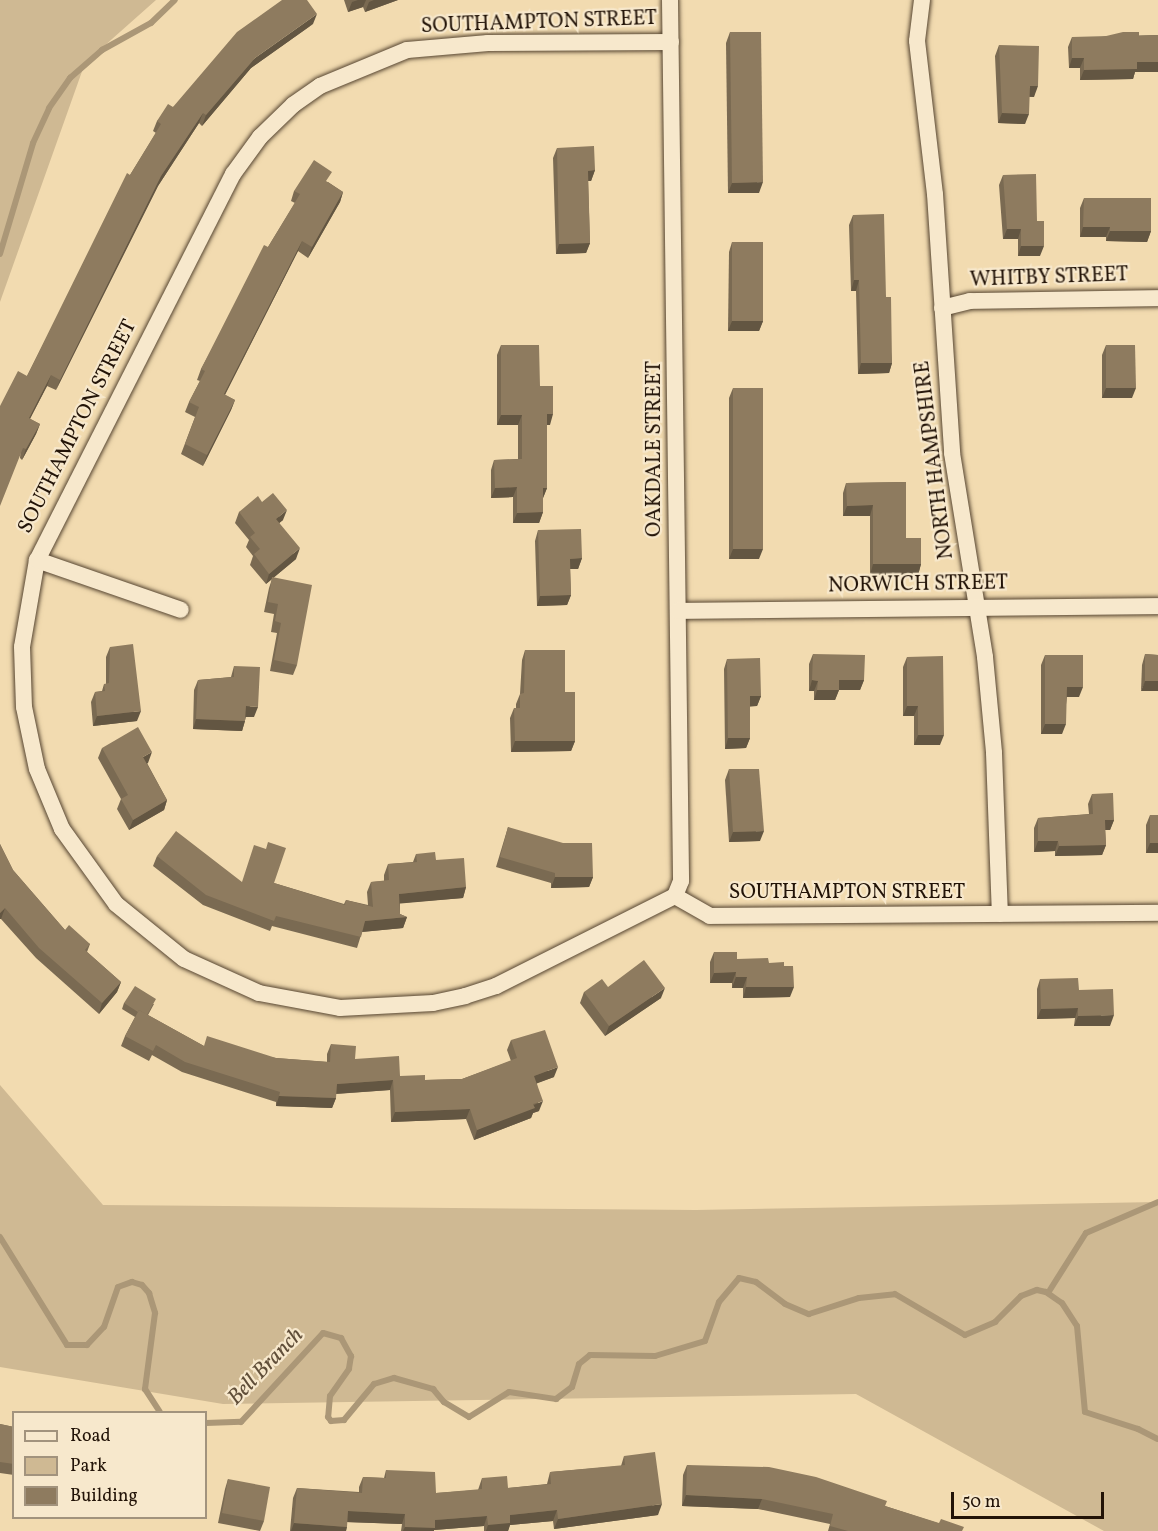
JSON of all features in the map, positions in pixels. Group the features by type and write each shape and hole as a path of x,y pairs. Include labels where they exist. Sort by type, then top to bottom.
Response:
{"street":[{"name":"OAKDALE STREET","path":"670,0 681,881 675,896"},
{"name":"NORTH HAMPSHIRE","path":"922,0 917,41 928,126 952,453 978,607 994,753 1000,915"},
{"name":"SOUTHAMPTON STREET","path":"671,42 488,44 407,50 348,72 293,105 260,137 233,174 37,560 25,622 22,681 30,743 50,804 76,853 116,904 157,941 208,973 259,993 312,1005 367,1009 433,1003 496,986 675,896 710,916 1158,913"},
{"name":"WHITBY STREET","path":"942,308 970,301 1158,298"},
{"path":"37,560 182,610"},
{"name":"NORWICH STREET","path":"678,611 1158,606"}],"green space":[{"path":"0,0 156,0 85,63 0,302"},
{"path":"0,1085 103,1205 696,1210 1158,1202 1158,1531 1104,1531 856,1394 223,1404 0,1367"}],"building":[{"path":"282,0 307,0 317,14 255,58 206,115 203,113 161,176 60,380 51,375 29,418 40,424 26,449 23,448 0,506 0,406 18,371 27,376 127,173 130,175 161,124 157,121 168,104 173,107 237,32"},
{"path":"730,32 761,32 763,182 732,183"},
{"path":"1123,32 1139,32 1139,36 1158,35 1158,62 1137,62 1137,69 1084,70 1084,58 1072,58 1072,37 1102,37"},
{"path":"999,45 1039,46 1038,86 1030,86 1029,114 1002,113"},
{"path":"594,146 595,170 588,171 590,243 559,244 557,148"},
{"path":"314,160 332,172 326,181 343,192 312,247 302,241 224,394 235,400 207,455 185,444 199,407 189,402 205,371 201,369 264,245 268,247 300,194 294,191"},
{"path":"1036,174 1037,221 1044,221 1044,246 1021,246 1021,229 1007,229 1003,175"},
{"path":"1084,198 1151,198 1151,231 1110,231 1110,227 1083,227"},
{"path":"884,214 886,297 891,297 892,363 861,363 859,280 854,280 853,215"},
{"path":"732,242 763,242 763,321 732,321"},
{"path":"501,345 539,345 540,386 553,386 553,414 547,414 547,488 543,488 543,512 517,513 517,487 495,488 494,460 522,459 522,415 501,415"},
{"path":"1106,345 1135,345 1136,388 1106,388"},
{"path":"733,388 763,388 763,549 733,549"},
{"path":"906,482 906,538 921,538 921,564 873,564 873,505 847,506 846,483"},
{"path":"273,493 287,510 276,519 300,548 269,574 254,554 260,549 250,537 255,533 239,512 258,496 262,502"},
{"path":"581,529 582,558 570,559 571,595 540,596 538,530"},
{"path":"272,577 312,585 297,665 274,660 281,623 275,621 278,604 268,602"},
{"path":"133,644 141,711 97,716 95,692 105,691 104,684 109,683 110,647"},
{"path":"525,650 565,650 565,692 575,692 575,741 515,741 514,708 520,708 520,694 524,693"},
{"path":"813,654 865,655 864,680 839,680 839,690 817,690 818,681 812,680"},
{"path":"1145,654 1158,655 1158,681 1145,681"},
{"path":"1045,655 1083,655 1083,687 1067,687 1066,724 1045,724"},
{"path":"943,656 944,735 918,735 918,706 907,706 907,657"},
{"path":"760,658 761,696 750,696 750,738 728,738 727,659"},
{"path":"234,666 260,667 258,707 246,706 245,721 196,719 198,680 234,677"},
{"path":"138,727 152,752 143,757 167,800 133,820 121,799 128,795 102,748"},
{"path":"729,769 759,769 764,831 733,832"},
{"path":"1113,793 1114,820 1105,820 1106,845 1059,846 1058,841 1038,841 1038,818 1093,814 1092,794"},
{"path":"1150,815 1158,815 1158,843 1150,843"},
{"path":"508,827 563,843 592,843 593,877 555,877 555,873 500,857"},
{"path":"176,831 242,882 254,845 266,849 268,842 286,848 274,883 345,905 346,900 373,907 371,882 389,880 388,864 417,862 416,854 435,852 436,860 464,858 466,887 399,894 400,914 407,917 365,921 361,937 276,916 274,921 206,895 157,856"},
{"path":"0,844 13,870 65,930 69,925 90,944 85,950 121,982 102,1003 39,948 5,908 0,913"},
{"path":"714,952 737,952 737,959 768,958 769,963 784,962 784,966 793,966 794,987 746,987 747,977 736,977 736,972 714,973"},
{"path":"644,960 665,988 609,1026 584,992 602,979 608,987"},
{"path":"1078,978 1079,990 1113,989 1114,1015 1078,1016 1078,1008 1041,1009 1040,979"},
{"path":"135,986 156,999 147,1015 124,1003"},
{"path":"139,1010 204,1046 207,1036 276,1058 330,1062 331,1044 356,1046 355,1059 399,1056 400,1076 425,1075 425,1080 462,1079 517,1058 511,1040 545,1030 558,1067 534,1076 543,1101 533,1104 535,1108 477,1130 470,1109 395,1112 393,1080 337,1084 336,1098 279,1096 280,1092 185,1062 156,1045 153,1051 125,1036"},
{"path":"0,1424 12,1427 12,1464 0,1462"},
{"path":"655,1452 662,1504 558,1519 557,1510 510,1515 510,1523 488,1525 487,1516 435,1520 435,1528 405,1527 405,1514 348,1511 347,1527 294,1523 297,1488 362,1493 363,1477 386,1478 386,1470 435,1472 436,1493 482,1489 482,1478 507,1476 508,1488 551,1484 550,1472 625,1465 624,1456"},
{"path":"687,1465 769,1467 816,1477 887,1501 885,1506 939,1523 941,1519 964,1527 962,1531 848,1531 830,1526 833,1514 762,1499 686,1495"},
{"path":"228,1479 270,1487 264,1521 222,1513"}],"waterway":[{"name":"Bell Branch","path":"0,254 33,143 49,108 70,78 102,50 151,23 175,0"},
{"path":"1048,1293 1086,1233 1158,1202"},
{"name":"Bell Branch","path":"0,1237 67,1345 87,1345 104,1327 118,1287 132,1282 142,1285 149,1293 155,1313 145,1389 159,1411"},
{"name":"Bell Branch","path":"207,1423 241,1422 323,1333 341,1338 351,1356 349,1369 330,1396 328,1417 331,1421 344,1420 374,1384 394,1378 433,1389 444,1402 469,1417 509,1392 556,1399 572,1387 579,1364 590,1355 655,1356 705,1341 719,1302 739,1278 756,1282 785,1304 809,1314 859,1298 895,1294 965,1335 995,1322 1021,1296 1037,1290 1046,1292 1062,1303 1077,1326 1085,1412 1138,1429 1158,1439"}]}
